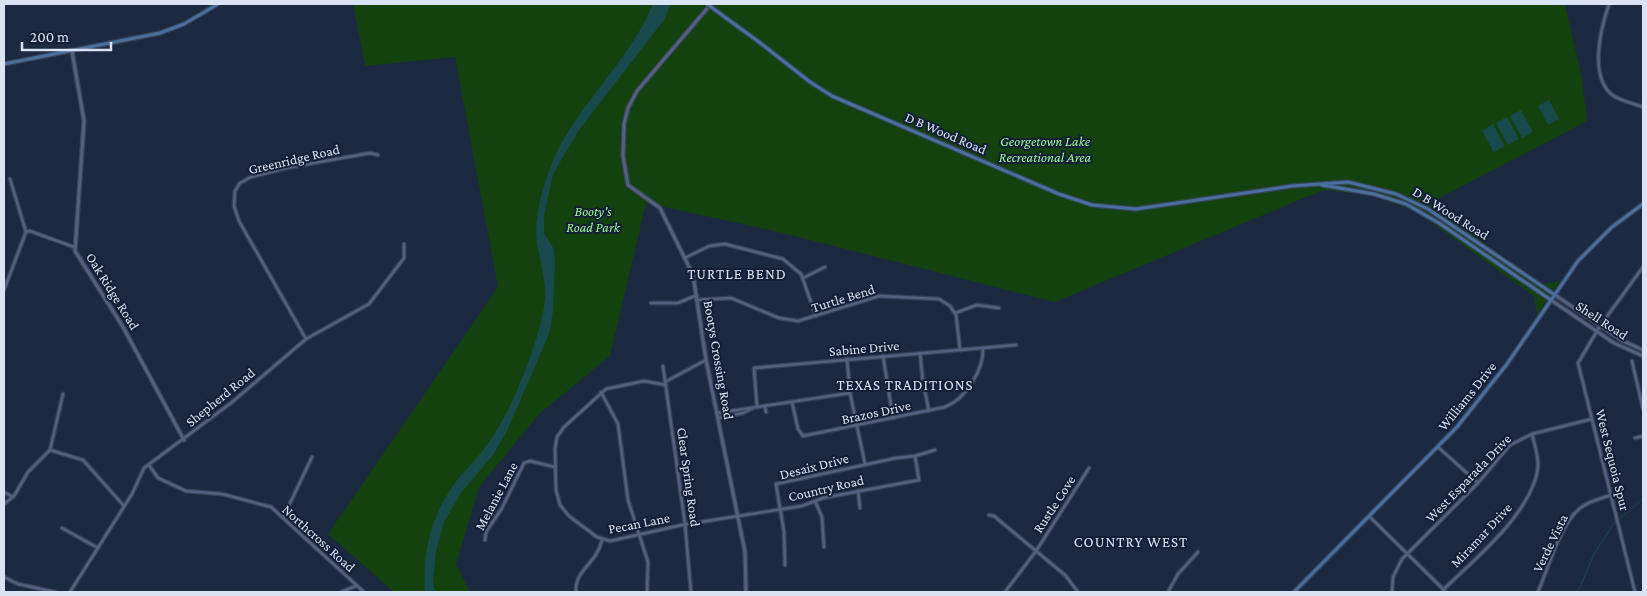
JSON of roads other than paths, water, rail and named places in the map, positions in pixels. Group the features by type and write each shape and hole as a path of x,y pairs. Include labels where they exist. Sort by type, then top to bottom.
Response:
{"main road":[{"path":"4,64 160,33 190,21 218,4"},
{"name":"D B Wood Road","path":"707,4 810,82 832,96 1059,194 1092,204 1144,209 1292,186 1322,185 1363,191 1406,204 1488,256 1552,300"},
{"name":"D B Wood Road","path":"1322,185 1331,182 1363,185 1409,199 1428,209 1555,295"},
{"name":"Williams Drive","path":"1294,592 1438,447 1502,372 1578,261 1596,241 1643,204"}],"street":[{"name":"Bootys Crossing Road","path":"711,4 637,91 628,108 624,124 623,156 628,185 639,196 658,206 693,276 706,360 745,552 746,592"},
{"path":"1609,4 1598,63 1599,76 1612,94 1643,107"},
{"name":"Oak Ridge Road","path":"72,52 84,121 74,247 123,327 184,440"},
{"name":"Greenridge Road","path":"306,339 239,221 234,206 235,191 246,179 286,168 370,153 378,155"},
{"path":"4,290 26,232 10,179"},
{"path":"1363,185 1363,191"},
{"path":"1406,204 1409,199"},
{"path":"26,232 30,231 74,247"},
{"name":"Shepherd Road","path":"70,592 124,506 141,472 231,403 306,339 373,300 404,258 404,244"},
{"path":"685,258 708,246 725,244 783,259 794,267 803,278 816,316"},
{"path":"1488,256 1492,252"},
{"path":"803,278 825,267"},
{"path":"1597,331 1643,267"},
{"path":"651,303 678,303 696,295"},
{"name":"Shell Road","path":"1555,295 1600,326 1643,350"},
{"name":"Turtle Bend","path":"697,300 720,298 736,300 787,320 803,320 884,296 939,299 947,303 955,313"},
{"name":"Shell Road","path":"1552,300 1622,347 1643,356"},
{"path":"960,350 959,324 955,313 977,305 999,308"},
{"name":"West Sequoia Spur","path":"1597,331 1578,362 1634,592"},
{"name":"Sabine Drive","path":"757,407 754,368 1016,345"},
{"name":"Brazos Drive","path":"792,402 798,429 803,436 951,405 958,399 980,368 984,348"},
{"path":"920,353 929,411"},
{"path":"884,356 886,387 893,418"},
{"path":"847,359 850,393 865,464"},
{"path":"576,592 578,578 597,557 602,540 569,516 560,505 556,490 556,444 560,433 601,392 638,381 666,384 706,360"},
{"path":"1632,362 1643,409"},
{"name":"Clear Spring Road","path":"663,366 685,524 691,592"},
{"path":"601,392 618,424 628,500 648,562 647,592"},
{"path":"717,413 850,393"},
{"path":"4,504 13,497 28,472 50,450 63,394"},
{"path":"765,406 766,412"},
{"path":"718,418 743,413 753,408"},
{"name":"West Esparada Drive","path":"1392,592 1395,572 1407,554 1478,483 1510,445 1532,434 1592,419"},
{"name":"Miramar Drive","path":"1445,591 1506,526 1522,505 1537,473 1538,458 1532,434"},
{"path":"1635,438 1643,436"},
{"path":"1438,447 1478,483"},
{"path":"50,450 83,460 124,506"},
{"name":"Desaix Drive","path":"785,565 776,484 865,464 915,456 935,450"},
{"name":"Country Road","path":"738,517 802,506 858,491 919,480 915,456"},
{"path":"283,518 312,457"},
{"name":"Melanie Lane","path":"485,540 486,532 502,508 523,464 530,461 556,467"},
{"name":"Northcross Road","path":"149,464 156,477 181,489 191,492 219,494 262,504 271,508 364,592"},
{"name":"Rustle Cove","path":"1005,592 1036,551 1089,468"},
{"path":"858,491 860,508"},
{"path":"4,492 13,497"},
{"name":"Verde Vista","path":"1538,592 1564,530 1572,516 1585,505 1611,494"},
{"path":"815,501 822,517 824,547"},
{"path":"989,515 994,516 1064,575 1078,592"},
{"path":"1370,516 1445,591"},
{"name":"Pecan Lane","path":"602,540 685,524 738,517"},
{"path":"62,528 98,548"},
{"path":"1168,592 1178,574 1198,552"},
{"path":"4,577 18,584 54,592"},
{"path":"341,592 356,585"}],"waterway":[{"path":"1620,518 1643,499"},
{"path":"1578,592 1594,554 1616,520"}],"district":[{"name":"TURTLE BEND","path":"737,274"},
{"name":"TEXAS TRADITIONS","path":"905,385"},
{"name":"COUNTRY WEST","path":"1131,542"}],"park label":[{"name":"Georgetown Lake Recreational Area","path":"1045,150"},
{"name":"Booty's Road Park","path":"593,220"}]}
